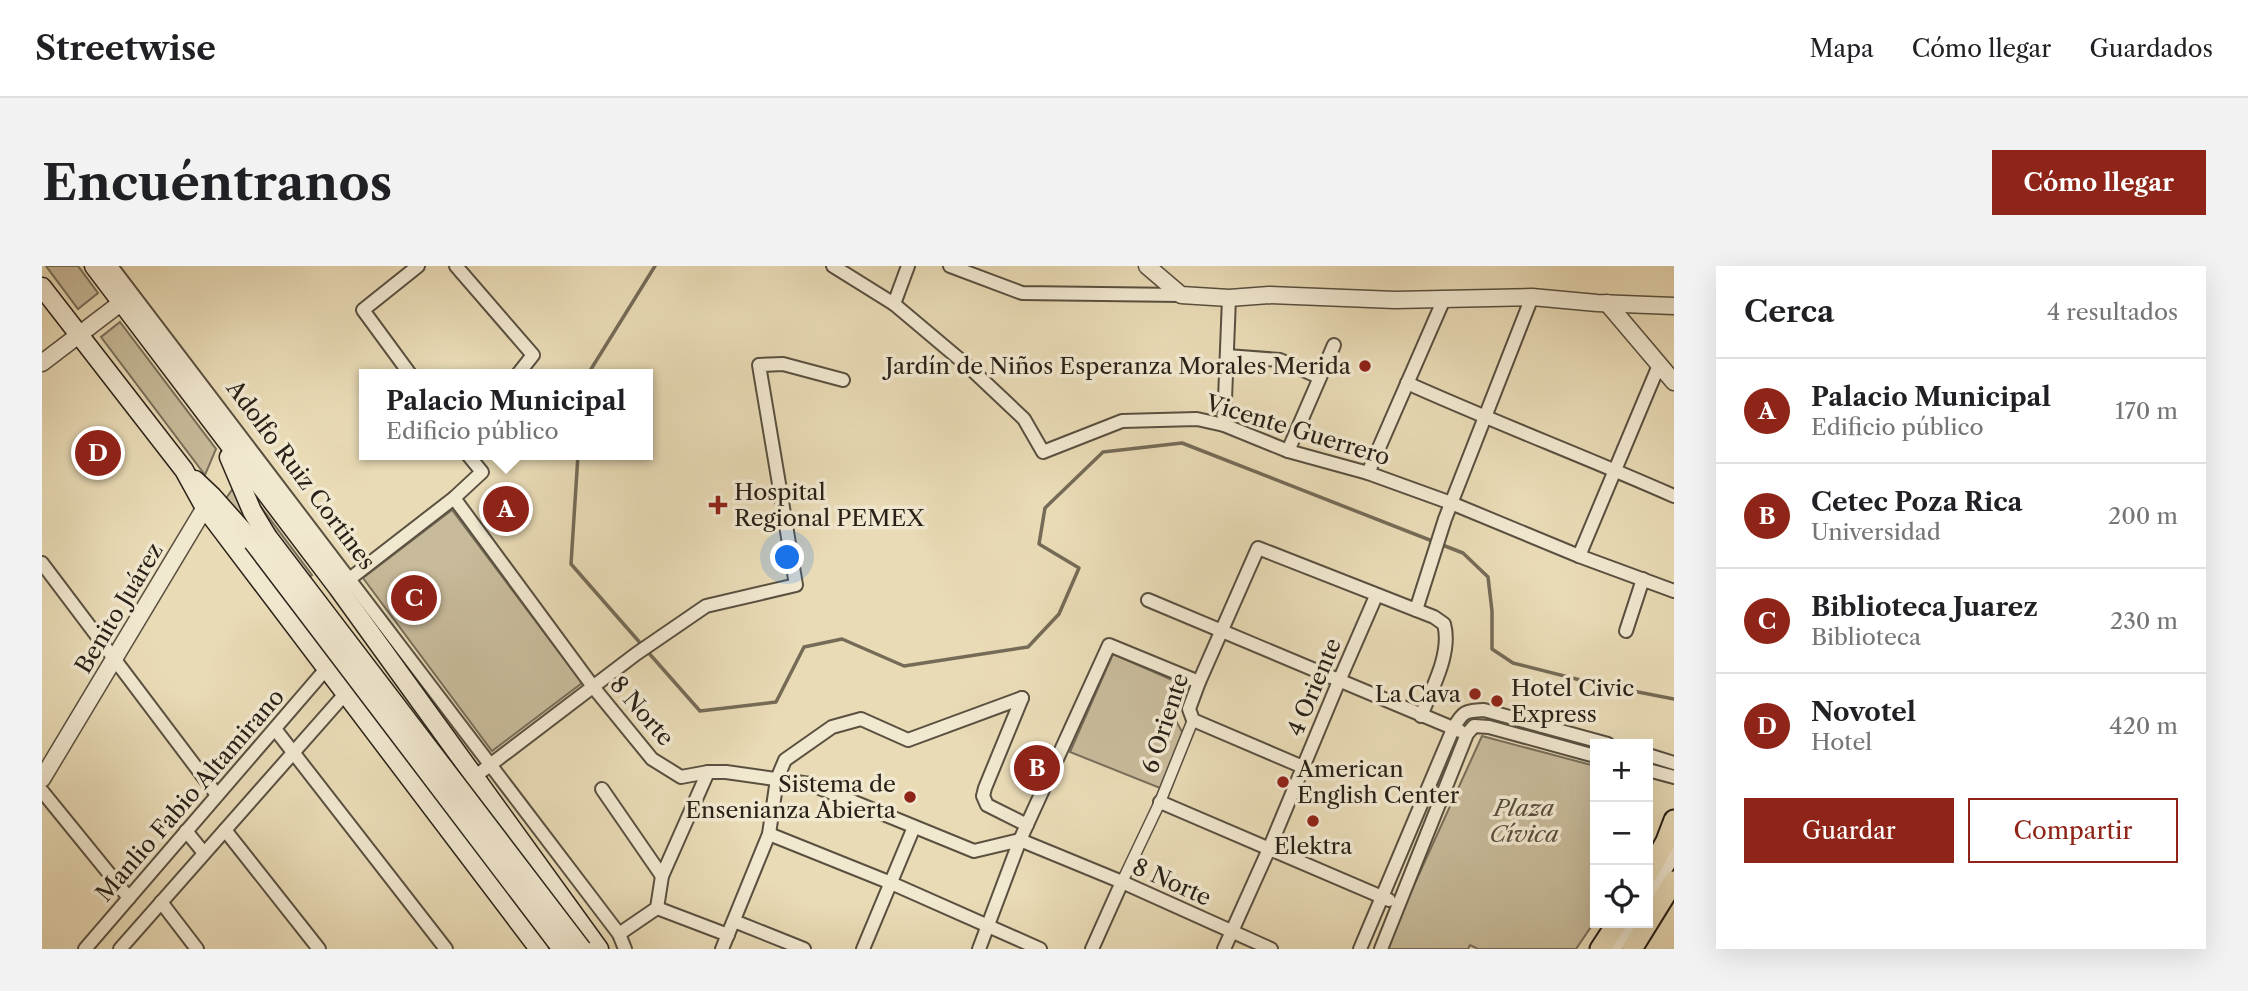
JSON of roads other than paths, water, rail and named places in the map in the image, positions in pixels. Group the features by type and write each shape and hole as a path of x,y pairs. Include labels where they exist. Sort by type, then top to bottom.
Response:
{"main road":[{"name":"Adolfo Ruiz Cortines","path":"94,266 219,433 344,584 474,777 599,949"},
{"path":"42,288 209,502 326,669 539,949"},
{"path":"219,433 252,511 260,539 562,949"},
{"path":"209,502 260,539 582,949"},
{"path":"1653,865 1674,820"},
{"path":"1653,886 1674,849"},
{"path":"1653,906 1674,872"},
{"path":"1632,949 1674,881"},
{"path":"1600,949 1614,928"},
{"path":"1611,949 1626,928"},
{"path":"1625,949 1639,928"}],"street":[{"name":"Adolfo Ruiz Cortines","path":"111,266 344,584 490,765 619,934 625,949"},
{"path":"406,369 363,310 418,266"},
{"path":"456,266 533,355 522,369"},
{"name":"Vicente Guerrero","path":"833,266 894,304 970,368 1024,419 1044,455 1122,421 1197,419 1224,425 1288,451 1368,473 1674,591"},
{"path":"894,304 908,266"},
{"path":"950,266 1022,293 1229,298 1269,295 1395,300 1532,297 1674,306"},
{"path":"1147,266 1181,295"},
{"path":"1416,610 1445,519 1532,297"},
{"path":"1224,425 1229,298"},
{"path":"1368,473 1444,299"},
{"path":"42,363 122,302"},
{"path":"1607,303 1674,382"},
{"path":"1288,451 1334,345"},
{"path":"1227,356 1280,360 1319,377"},
{"path":"432,809 636,654 706,606 796,585 759,365 783,364 843,380"},
{"path":"1579,556 1659,365"},
{"path":"1407,383 1674,496"},
{"path":"344,584 454,498 482,472 472,460"},
{"name":"8 Norte","path":"454,498 593,688 652,759 681,777 726,772 810,784 974,851 1020,840 1122,882 1271,949"},
{"name":"Benito Juárez","path":"42,779 209,502"},
{"name":"6 Oriente","path":"1092,949 1160,802 1193,720 1189,709 1199,682 1258,548 1376,596"},
{"path":"42,563 217,795"},
{"path":"1626,631 1643,579"},
{"path":"1376,596 1416,610 1444,624 1447,634 1442,661 1421,716"},
{"name":"4 Oriente","path":"1224,949 1376,596"},
{"path":"1148,600 1453,729 1489,727 1590,755"},
{"path":"979,949 1020,840 1109,645 1199,682"},
{"name":"Manlio Fabio Altamirano","path":"85,949 326,669"},
{"path":"120,949 345,694"},
{"path":"722,949 769,834 777,779 785,760 832,727 861,719 908,740 1022,698 983,796 987,805 1027,825"},
{"path":"1360,949 1453,729 1466,711 1484,710 1590,739"},
{"path":"1193,720 1303,767"},
{"path":"275,729 295,751 446,949"},
{"path":"1381,949 1470,730"},
{"path":"1562,747 1566,733"},
{"path":"1653,757 1674,763"},
{"path":"1653,771 1674,777"},
{"path":"619,934 657,908 662,876 708,772"},
{"path":"602,789 662,876"},
{"path":"42,790 129,898"},
{"path":"1160,802 1399,904"},
{"path":"863,949 914,827"},
{"path":"225,830 319,949"},
{"path":"187,831 204,853"},
{"path":"769,834 891,883 1040,949"},
{"path":"161,902 197,949"},
{"path":"657,908 728,935"},
{"path":"734,921 804,949"}],"waterway":[{"path":"591,369 655,266"},
{"path":"647,651 700,711 776,702 804,647 842,639 904,666 1028,647 1059,614 1079,568 1039,544 1045,508 1103,452 1182,443 1463,553 1488,577 1492,611 1492,649 1513,663 1592,683 1674,699"},
{"path":"578,460 571,564 642,645"}],"place":[{"name":"Jardín de Niños Esperanza Morales Merida","path":"1365,366"},
{"name":"Novotel","path":"98,453"},
{"name":"Hospital Regional PEMEX","path":"718,505"},
{"name":"Palacio Municipal","path":"506,509"},
{"name":"Biblioteca Juarez","path":"414,598"},
{"name":"La Cava","path":"1475,694"},
{"name":"Hotel Civic Express","path":"1497,701"},
{"name":"Cetec Poza Rica","path":"1037,768"},
{"name":"American English Center","path":"1283,782"},
{"name":"Sistema de Ensenianza Abierta","path":"910,797"},
{"name":"Elektra","path":"1313,821"}],"park label":[{"name":"Plaza Cívica","path":"1524,821"}]}
